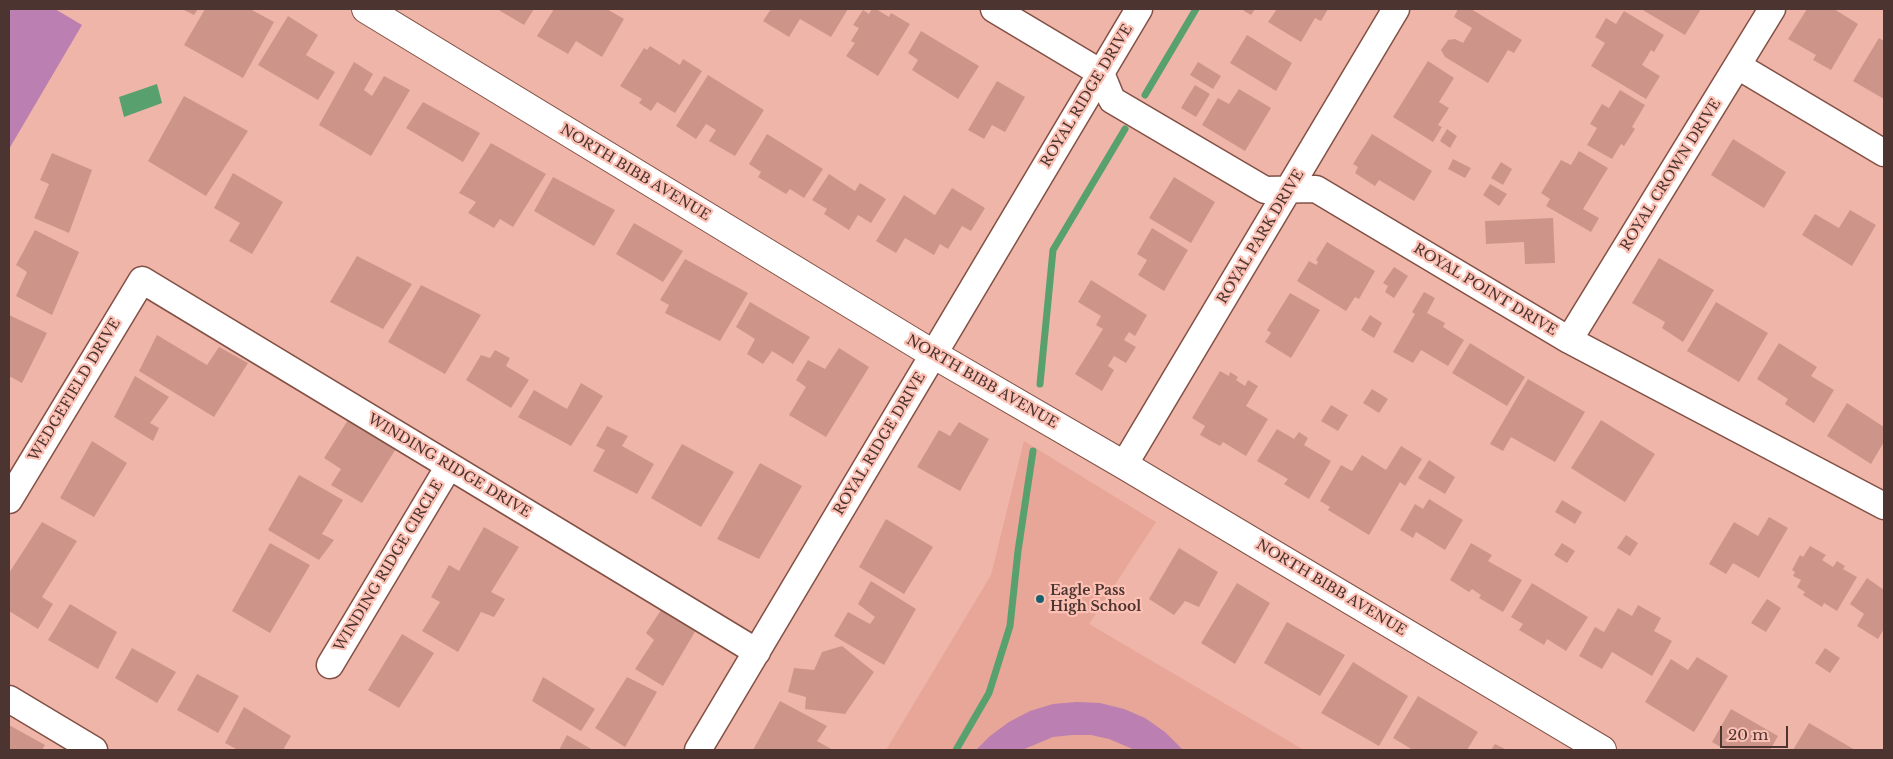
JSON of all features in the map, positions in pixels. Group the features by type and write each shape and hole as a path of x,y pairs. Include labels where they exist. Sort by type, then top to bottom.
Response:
{"main road":[{"name":"NORTH BIBB AVENUE","path":"366,9 934,354 1602,750"}],"street":[{"path":"994,9 1101,73"},
{"name":"ROYAL RIDGE DRIVE","path":"698,750 1139,9"},
{"name":"ROYAL PARK DRIVE","path":"1124,465 1291,188 1396,9"},
{"name":"ROYAL CROWN DRIVE","path":"1569,340 1772,9"},
{"path":"1738,66 1884,153"},
{"name":"ROYAL POINT DRIVE","path":"1101,73 1112,100 1264,190 1316,188 1569,340 1884,506"},
{"name":"WINDING RIDGE DRIVE","path":"142,280 757,652"},
{"name":"WEDGEFIELD DRIVE","path":"9,500 142,280"},
{"name":"WINDING RIDGE CIRCLE","path":"330,665 449,466"},
{"path":"9,699 94,750"}],"shaded area":[{"path":"9,9 55,9 82,25 9,149"},
{"path":"157,84 162,103 124,117 119,97"},
{"name":"Eagle Pass High School","path":"1024,441 1156,522 1089,624 1304,750 886,750 991,575"},
{"path":"1100,703 1124,709 1145,718 1165,732 1183,750 1135,750 1109,739 1091,735 1072,735 1053,737 1022,750 976,750 990,736 1009,722 1030,711 1053,704"}],"building":[{"path":"182,9 198,9 194,15"},
{"path":"205,9 253,9 274,22 243,78 184,45"},
{"path":"497,9 534,9 524,25"},
{"path":"554,9 607,9 624,19 602,57 576,41 568,54 537,36"},
{"path":"771,9 848,9 831,37 800,19 789,37 763,21"},
{"path":"872,9 876,9 889,17 891,13 910,24 878,76 846,56 855,43 851,41 859,28 853,25 863,10 869,14"},
{"path":"1241,9 1255,9 1251,15"},
{"path":"1277,9 1328,9 1321,21 1315,18 1301,42 1268,22"},
{"path":"1458,9 1471,9 1522,40 1514,53 1508,50 1488,83 1445,57 1441,50 1448,40 1455,39 1463,43 1472,28 1454,17"},
{"path":"1641,9 1701,9 1685,35"},
{"path":"1807,9 1834,9 1858,24 1831,70 1813,60 1816,55 1788,39"},
{"path":"1624,11 1664,35 1654,52 1651,50 1642,65 1660,76 1646,99 1591,66 1605,43 1595,37 1606,18 1616,24"},
{"path":"288,16 318,35 306,55 335,72 318,100 258,65"},
{"path":"921,31 979,66 958,99 912,70 918,60 908,53"},
{"path":"1247,35 1292,63 1276,91 1230,63"},
{"path":"1879,38 1884,41 1884,99 1853,81"},
{"path":"650,46 680,65 683,59 702,71 675,113 657,102 651,111 639,103 642,99 620,86 644,48 647,50"},
{"path":"1428,61 1454,78 1439,102 1449,108 1438,125 1442,127 1433,142 1393,117"},
{"path":"354,62 373,74 364,90 372,96 384,76 410,90 371,156 319,125"},
{"path":"1198,62 1221,76 1213,89 1190,75"},
{"path":"708,75 764,110 735,156 709,141 716,130 706,124 696,139 676,126"},
{"path":"997,81 1025,97 1005,132 992,125 984,139 968,130"},
{"path":"1195,85 1210,94 1196,117 1181,108"},
{"path":"1239,89 1271,108 1245,151 1202,125 1218,98 1229,104"},
{"path":"1620,90 1645,105 1632,127 1635,129 1624,146 1621,144 1612,159 1587,145 1597,128 1590,124 1602,104 1609,108"},
{"path":"184,96 248,131 206,196 148,161"},
{"path":"423,102 480,133 463,162 406,128"},
{"path":"1447,129 1457,136 1450,148 1440,141"},
{"path":"767,134 823,169 804,198 790,189 786,194 758,177 761,172 749,164"},
{"path":"1372,134 1432,171 1414,201 1379,180 1375,186 1355,173 1358,167 1353,164"},
{"path":"1733,139 1786,172 1764,208 1711,175"},
{"path":"491,143 546,174 513,227 500,219 494,228 468,213 476,202 459,193"},
{"path":"1579,151 1608,168 1583,209 1599,218 1591,232 1546,206 1550,199 1541,193 1561,160 1571,165"},
{"path":"52,153 92,170 69,233 34,218 49,184 40,180"},
{"path":"1453,159 1471,168 1465,178 1448,169"},
{"path":"1501,162 1512,169 1503,185 1491,178"},
{"path":"233,173 283,202 252,254 229,241 240,223 214,208"},
{"path":"829,174 855,191 860,183 886,199 871,223 858,215 849,230 824,214 827,209 812,200"},
{"path":"553,177 615,210 594,246 534,211"},
{"path":"1174,177 1215,202 1191,243 1149,218"},
{"path":"1490,184 1507,194 1499,206 1483,195"},
{"path":"952,188 985,208 971,231 962,226 948,249 940,244 934,255 905,238 896,253 876,241 904,195 935,215"},
{"path":"1850,210 1876,225 1852,266 1802,235 1815,214 1839,228"},
{"path":"1553,218 1555,263 1525,264 1524,242 1486,244 1485,221"},
{"path":"634,223 683,251 663,282 616,254"},
{"path":"1152,228 1188,250 1164,291 1138,275 1147,260 1137,254"},
{"path":"35,230 79,252 52,315 16,296 27,272 16,265"},
{"path":"1327,242 1375,271 1359,299 1355,297 1346,311 1297,281 1309,261 1316,265 1318,262 1316,260"},
{"path":"357,256 412,284 383,329 330,302"},
{"path":"1659,258 1714,290 1683,342 1662,328 1665,322 1632,303"},
{"path":"685,259 748,293 720,341 665,313 669,305 660,300"},
{"path":"1394,267 1408,276 1394,298 1385,292 1388,286 1383,283"},
{"path":"1091,280 1147,315 1135,336 1129,332 1124,340 1136,347 1126,363 1114,356 1108,366 1114,370 1102,391 1075,374 1103,329 1096,325 1101,316 1078,302"},
{"path":"421,285 481,315 445,374 388,342"},
{"path":"1424,292 1435,298 1427,313 1445,323 1443,327 1464,340 1448,366 1421,350 1413,363 1393,352 1415,314 1412,312"},
{"path":"1290,293 1320,310 1291,358 1265,342 1271,333 1267,330"},
{"path":"750,302 810,337 793,364 772,351 763,364 747,354 755,339 736,327"},
{"path":"1716,302 1768,333 1739,382 1687,351"},
{"path":"9,315 47,333 22,383 9,376"},
{"path":"1370,315 1382,323 1374,338 1361,330"},
{"path":"157,335 207,365 219,347 248,363 214,417 139,371"},
{"path":"1470,343 1525,377 1507,406 1452,373"},
{"path":"1779,343 1817,367 1811,376 1834,390 1814,423 1785,404 1788,399 1757,379"},
{"path":"839,348 869,367 826,437 789,415 806,387 796,380 808,360 825,369"},
{"path":"495,350 510,358 506,366 529,380 511,408 466,380 481,355 490,358"},
{"path":"1220,371 1229,376 1230,372 1238,377 1236,380 1245,386 1248,380 1258,386 1246,406 1268,419 1246,456 1223,442 1220,446 1200,435 1205,426 1192,418"},
{"path":"135,376 169,397 150,423 159,428 153,441 114,417"},
{"path":"1528,379 1585,412 1555,462 1511,437 1503,451 1490,444"},
{"path":"581,383 603,396 571,446 518,417 534,390 567,409"},
{"path":"1372,389 1388,399 1379,413 1363,403"},
{"path":"1847,403 1884,427 1884,442 1871,464 1827,436"},
{"path":"1331,405 1348,415 1338,431 1321,421"},
{"path":"348,420 397,447 362,503 331,485 341,469 324,458"},
{"path":"1601,420 1655,454 1625,502 1571,468"},
{"path":"959,422 989,439 960,491 917,467 939,430 950,436"},
{"path":"607,426 628,436 622,446 654,464 637,494 593,471 605,450 596,446"},
{"path":"1277,429 1294,439 1299,432 1308,438 1304,445 1331,461 1309,499 1284,484 1288,479 1257,461"},
{"path":"92,441 127,463 94,517 60,498"},
{"path":"682,444 734,472 701,527 651,498"},
{"path":"1401,446 1422,459 1405,486 1400,482 1369,535 1328,510 1330,507 1320,501 1341,465 1352,471 1362,455 1386,470"},
{"path":"1429,460 1455,477 1445,494 1418,478"},
{"path":"760,463 802,486 759,559 717,539"},
{"path":"299,475 343,500 322,534 334,540 319,560 268,530"},
{"path":"1429,499 1463,520 1445,550 1416,532 1413,538 1400,530 1415,504 1423,509"},
{"path":"1562,500 1582,512 1575,524 1555,512"},
{"path":"1769,517 1788,528 1759,578 1733,563 1726,574 1709,564 1734,522 1758,536"},
{"path":"886,519 933,547 904,594 859,567"},
{"path":"42,522 77,541 42,597 53,604 38,629 9,611 9,573"},
{"path":"484,527 519,547 491,592 505,599 494,617 481,612 458,652 422,631 440,602 431,597 449,565 459,571"},
{"path":"1626,535 1638,543 1630,556 1617,548"},
{"path":"270,543 310,565 270,633 232,611"},
{"path":"1471,543 1492,555 1488,561 1522,580 1503,612 1479,598 1481,595 1472,589 1469,592 1450,580"},
{"path":"1562,543 1575,551 1567,563 1554,555"},
{"path":"1810,546 1826,555 1822,560 1833,567 1837,561 1845,566 1843,569 1857,577 1837,611 1824,603 1822,607 1803,595 1805,592 1797,587 1801,580 1793,576 1795,572 1792,570 1800,555 1803,557"},
{"path":"1179,548 1218,572 1199,607 1185,601 1174,615 1149,599"},
{"path":"1867,578 1884,590 1884,629 1878,639 1857,626 1864,614 1850,604"},
{"path":"871,581 916,609 884,665 834,636 848,612 870,624 875,617 858,604"},
{"path":"1237,583 1270,603 1235,664 1201,643"},
{"path":"1532,583 1588,617 1566,651 1547,639 1544,645 1519,630 1523,624 1511,617"},
{"path":"1767,599 1781,608 1766,632 1751,623"},
{"path":"70,604 117,632 98,669 48,640"},
{"path":"1638,605 1661,618 1654,631 1672,641 1652,676 1612,652 1602,669 1579,656 1595,627 1604,632 1618,608 1632,616"},
{"path":"661,610 696,630 663,686 635,669 654,640 646,633"},
{"path":"1287,622 1345,655 1320,696 1264,663"},
{"path":"402,634 434,653 399,708 368,690"},
{"path":"842,646 874,672 845,714 805,709 806,697 788,692 794,668 814,670 822,652"},
{"path":"132,648 176,672 157,703 115,678"},
{"path":"1825,648 1840,658 1830,673 1815,663"},
{"path":"1697,657 1728,676 1694,732 1645,702 1671,659 1688,670"},
{"path":"1353,662 1408,696 1379,746 1321,713"},
{"path":"197,674 239,696 218,733 177,710"},
{"path":"543,677 595,709 581,731 532,701"},
{"path":"627,677 657,692 625,747 595,728"},
{"path":"1418,696 1478,732 1467,750 1413,750 1393,738"},
{"path":"780,701 827,726 817,741 833,750 753,750"},
{"path":"244,707 291,736 283,750 238,750 225,743"},
{"path":"1731,709 1778,736 1770,750 1726,750 1712,742"},
{"path":"1809,723 1855,750 1793,750"},
{"path":"9,725 45,745 42,750 9,750"},
{"path":"567,735 593,750 559,750"},
{"path":"1495,744 1507,750 1491,750"}],"waterway":[{"path":"1145,95 1196,9"},
{"path":"1040,384 1053,250 1125,129"},
{"path":"956,750 989,693 1010,626 1018,551 1033,451"}],"place":[{"name":"Eagle Pass High School","path":"1040,599"}]}
